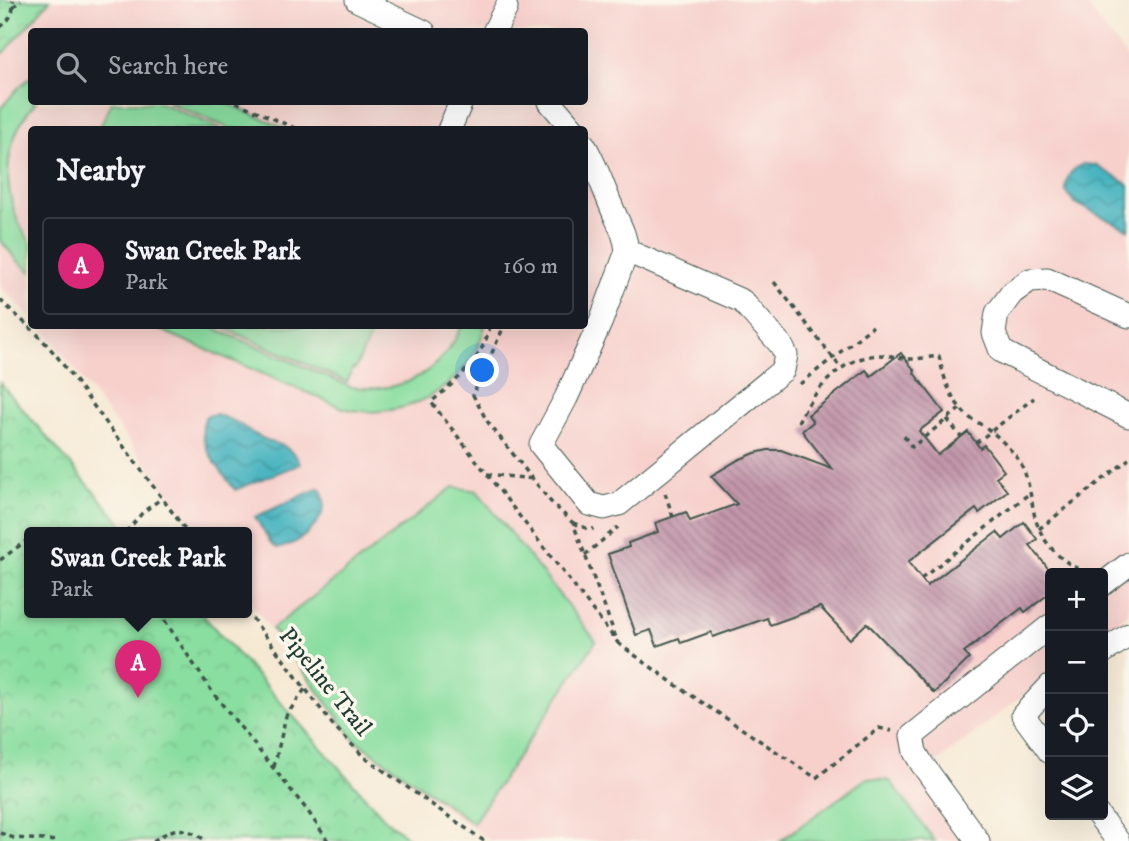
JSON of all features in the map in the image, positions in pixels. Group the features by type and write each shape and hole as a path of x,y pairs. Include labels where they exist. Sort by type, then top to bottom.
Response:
{"lane":[{"path":"357,0 416,28"},
{"path":"496,28 506,8"},
{"path":"451,126 460,105"},
{"path":"553,105 571,126"},
{"path":"588,152 625,236 627,251 593,318 566,398 541,445 589,504 604,508 619,504 783,370 786,355 781,345 743,301 627,251"},
{"path":"1129,316 1047,279 1030,280 1012,293 997,313 994,333 1001,351 1129,416"},
{"path":"1108,580 1129,564"},
{"path":"978,841 922,764 915,752 912,736 1045,630"},
{"path":"1108,649 1129,635"},
{"path":"1045,691 1023,715 1045,745"},
{"path":"1102,820 1118,841"}],"path":[{"path":"0,27 8,21 13,0"},
{"path":"13,7 21,0"},
{"path":"243,105 290,126"},
{"path":"774,282 841,368"},
{"path":"0,300 28,326"},
{"path":"31,329 56,355 183,527"},
{"path":"489,329 478,355 460,378 431,402 618,643 816,778 879,728 912,736"},
{"path":"503,329 473,395 487,421 550,501 573,523 618,643"},
{"path":"798,422 823,384 841,368 878,355 912,359 939,356 944,379 954,399 970,418 991,431 1017,458 1025,471 1043,538 1057,555 1075,568"},
{"path":"976,443 1034,398"},
{"path":"904,436 912,447 961,408"},
{"path":"947,419 961,437"},
{"path":"1040,529 1129,459"},
{"path":"487,474 533,479"},
{"path":"664,491 673,517"},
{"path":"921,579 1030,493"},
{"path":"131,527 143,512 162,498"},
{"path":"585,555 620,526"},
{"path":"0,560 24,542"},
{"name":"Pipeline Trail","path":"252,617 332,724 364,757 484,841"},
{"path":"163,618 213,693 307,810 328,841"},
{"path":"274,768 286,716 305,689"},
{"path":"153,841 171,829 187,830 207,841"},
{"path":"0,833 14,838 59,841"}],"shaded area":[{"path":"50,0 1083,0 1129,61 1129,613 1108,629 1108,568 1045,568 1045,678 936,763 991,841 491,841 353,741 252,605 252,527 193,527 43,329 588,329 588,126 28,126 28,314 0,286 0,55"}],"green space":[{"path":"0,0 50,0 0,55"},
{"path":"28,80 28,105 34,105 16,135 8,171 14,208 28,238 28,269 0,240 0,109"},
{"path":"111,105 165,105 214,126 100,126"},
{"path":"175,105 231,105 280,126 224,126"},
{"path":"158,329 216,329 351,387 370,388 387,387 418,377 443,356 460,329 484,329 471,359 447,385 433,395 400,408 372,412 343,408"},
{"path":"227,329 374,329 347,382"},
{"path":"0,383 125,527 24,527 24,618 205,618 384,818 411,841 0,841"},
{"path":"453,487 477,491 596,641 473,823 355,740 272,629"},
{"path":"867,778 890,781 935,841 780,841"}],"water":[{"path":"1083,164 1095,165 1129,185 1129,230 1075,203 1066,192 1069,175"},
{"path":"216,414 284,446 295,455 300,464 235,490 210,455 203,436 206,416"},
{"path":"319,488 324,497 324,507 314,526 296,541 277,548 255,517"}],"building":[{"path":"901,353 944,412 919,431 938,455 968,432 980,448 984,445 1004,471 996,477 1007,491 979,513 976,509 908,562 927,586 997,532 1003,539 1024,522 1037,539 1030,545 1048,568 1045,568 1045,597 1025,612 1022,608 964,652 969,659 934,693 867,623 850,639 820,607 770,625 767,618 713,637 711,632 681,643 679,638 657,646 651,630 636,635 608,554 658,532 655,523 686,512 690,521 737,504 711,476 755,453 781,450 832,469 802,431 813,422 808,415 866,370 871,376"}],"place":[{"name":"Swan Creek Park","path":"138,698"}]}
